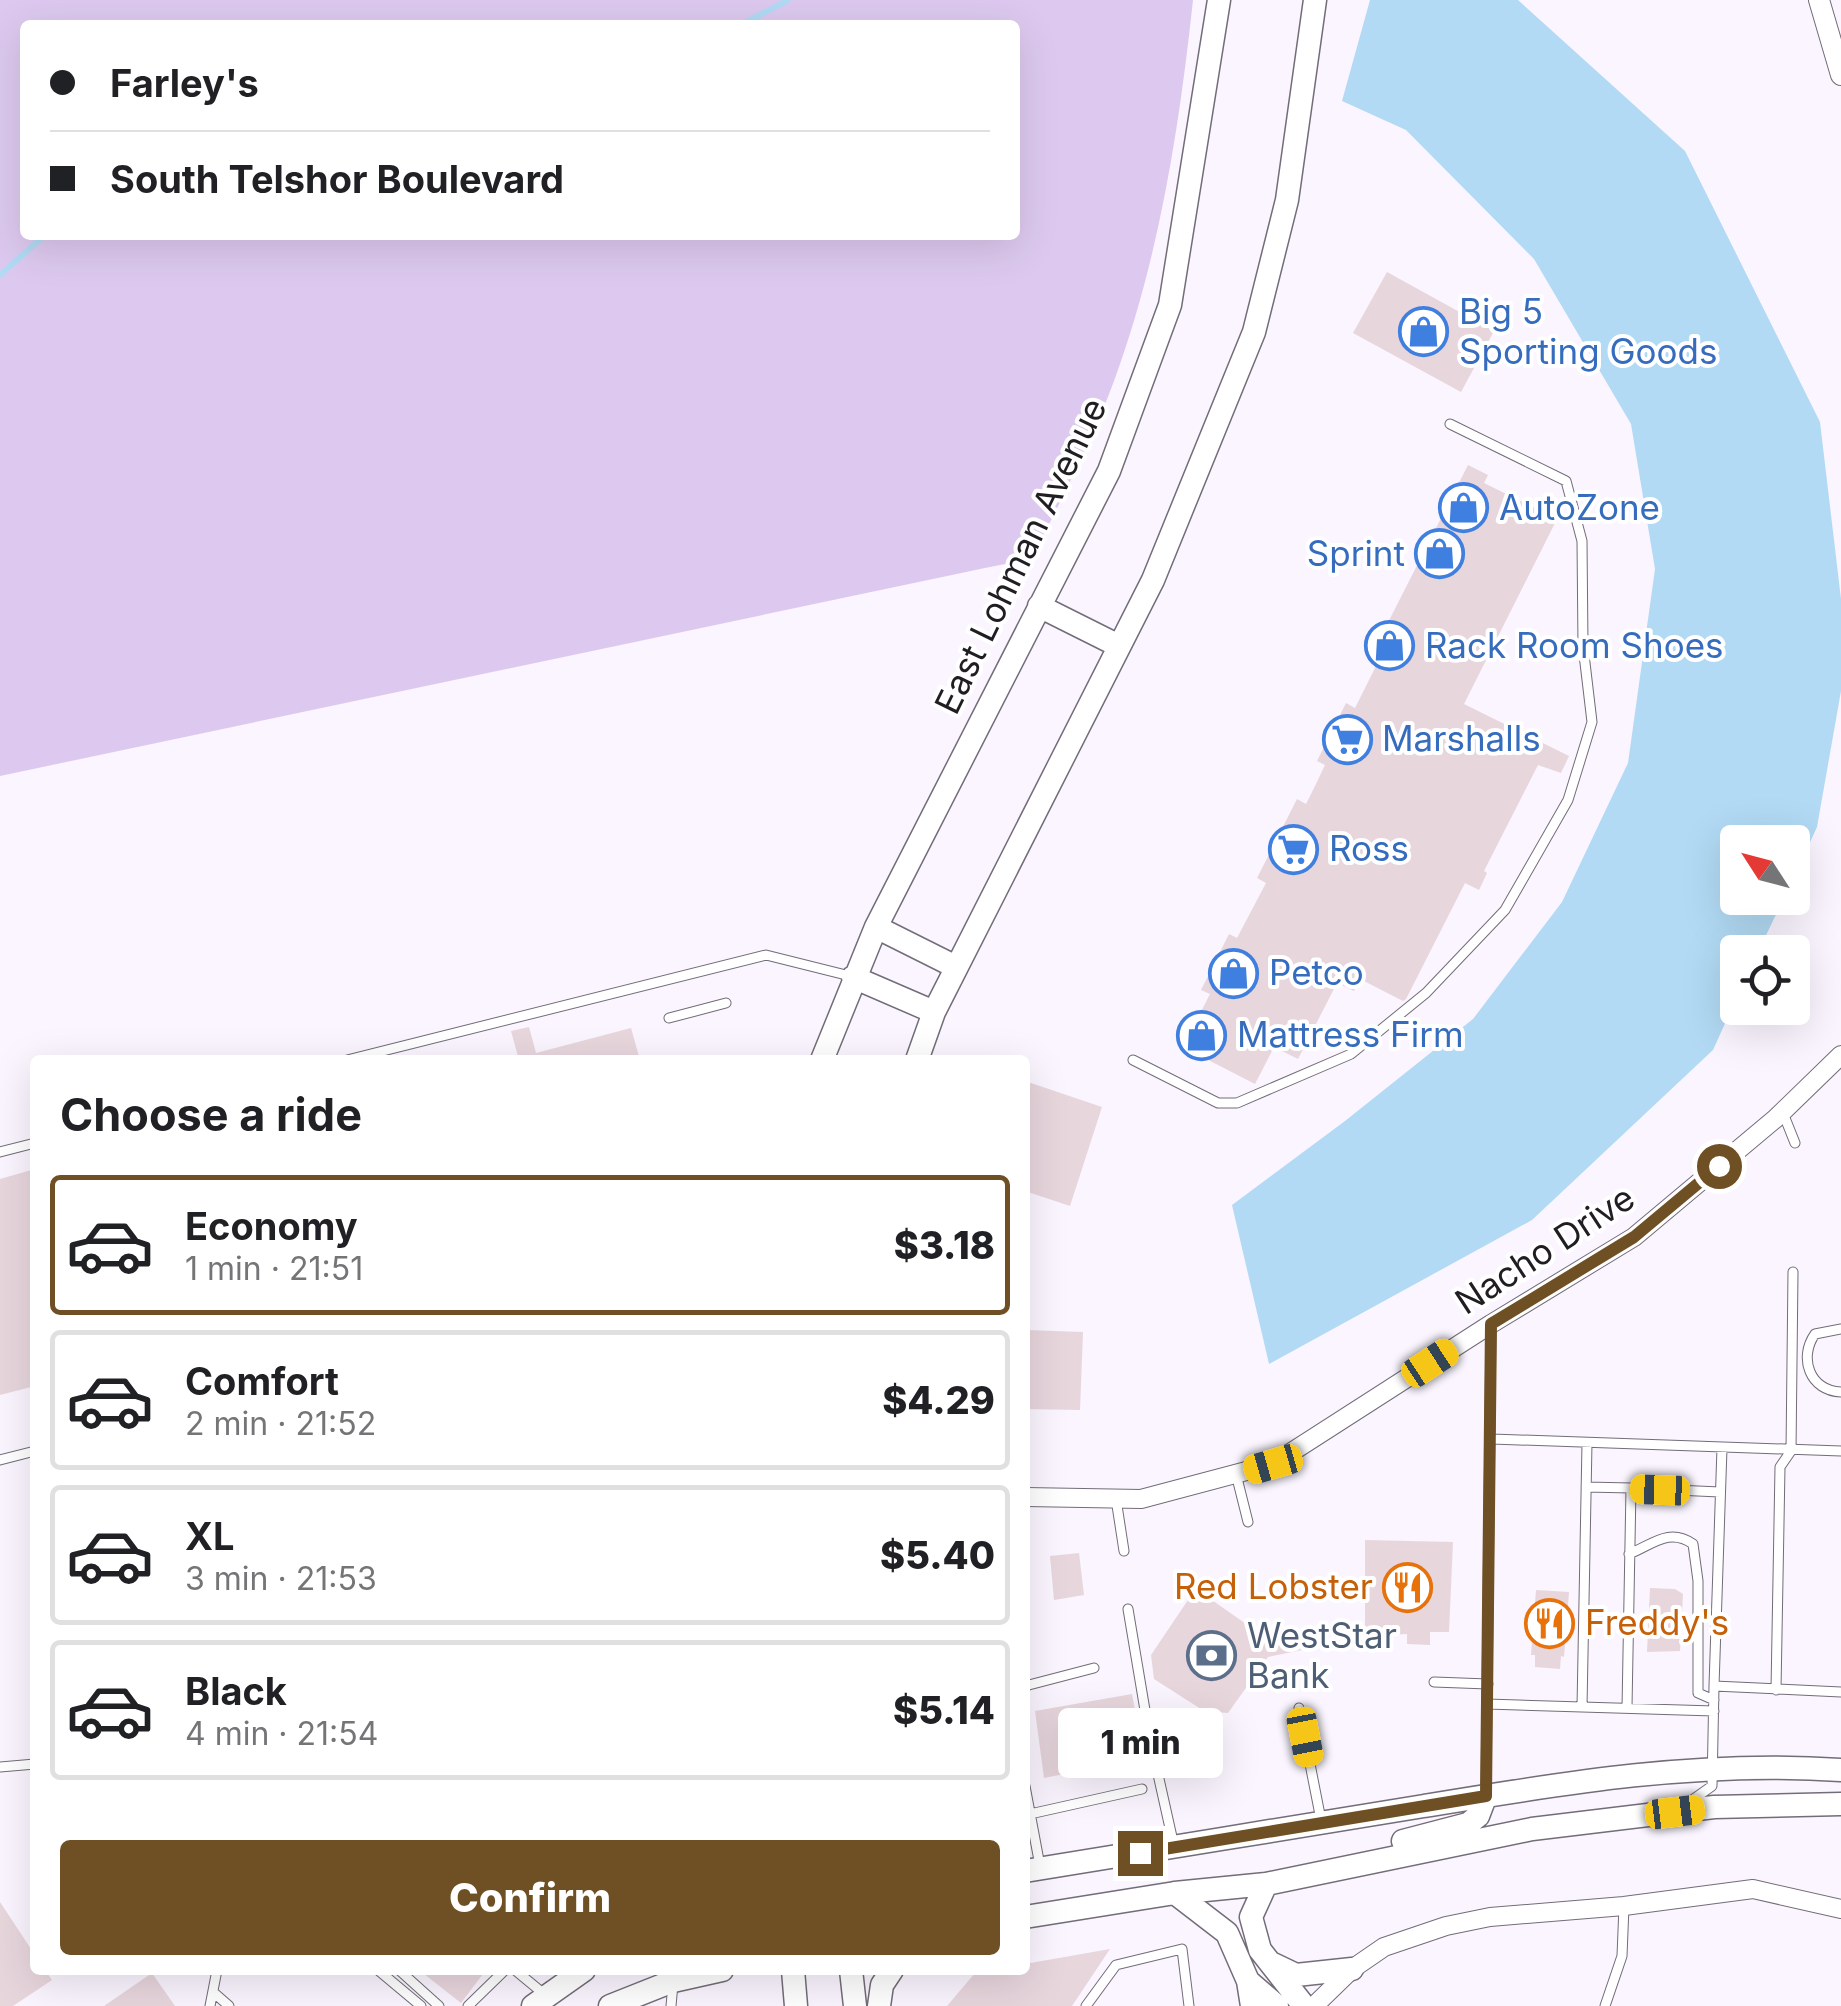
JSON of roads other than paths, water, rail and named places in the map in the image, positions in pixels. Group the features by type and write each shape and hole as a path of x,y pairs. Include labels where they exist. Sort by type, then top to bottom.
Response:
{"main road":[{"name":"East Lohman Avenue","path":"824,1055 876,927 1109,471 1170,305 1219,0"},
{"path":"919,1055 934,1012 1152,580 1254,332 1286,200 1315,0"},
{"path":"1038,606 1119,646"},
{"path":"876,927 956,968"},
{"path":"853,977 934,1012"},
{"path":"1032,1870 1547,1785 1714,1766 1841,1770"},
{"path":"1307,1875 1331,1858 1468,1824 1478,1816 1486,1796"},
{"path":"1030,1916 1175,1893 1266,1884 1532,1829 1714,1808 1841,1804"},
{"path":"1266,1884 1251,1917 1260,1950 1304,2006"},
{"path":"1175,1893 1227,1933 1248,1981 1252,2006"},
{"path":"1270,1963 1296,1975 1352,1969"},
{"path":"540,2003 577,1975"},
{"path":"610,2006 673,1981 700,1975"},
{"path":"793,1975 796,2006"},
{"path":"851,1975 854,2006"},
{"path":"879,2006 882,1986 889,1975"},
{"path":"1248,1981 1277,2006"}],"street":[{"path":"1819,0 1841,75"},
{"name":"Nacho Drive","path":"1030,1496 1141,1499 1273,1464 1634,1237 1782,1112 1841,1055"},
{"path":"1314,2006 1352,1969 1384,1947 1446,1926 1490,1917 1624,1906 1753,1888 1841,1909"}],"lane":[{"path":"1133,1060 1218,1103 1237,1103 1352,1054 1426,994 1505,910 1568,800 1592,722 1582,646 1582,541 1566,481 1450,424"},
{"path":"367,1055 766,955 853,977"},
{"path":"669,1018 726,1003"},
{"path":"1782,1112 1795,1143"},
{"path":"0,1152 30,1145"},
{"path":"1776,1690 1780,1467 1790,1451 1793,1272"},
{"path":"1486,1796 1491,1324"},
{"path":"1841,1329 1815,1334 1807,1352 1810,1374 1816,1382 1841,1392"},
{"path":"1492,1440 1841,1451"},
{"path":"1582,1707 1587,1443"},
{"path":"1675,1812 1712,1786 1722,1448"},
{"path":"0,1460 30,1452"},
{"path":"1236,1474 1248,1522"},
{"path":"1586,1487 1720,1492"},
{"path":"1627,1708 1631,1488"},
{"path":"1116,1498 1124,1551"},
{"path":"1629,1554 1670,1536 1685,1538 1693,1544 1698,1581 1698,1693 1714,1706"},
{"path":"1128,1608 1149,1734 1174,1847"},
{"path":"1030,1685 1094,1668"},
{"path":"1434,1682 1488,1684"},
{"path":"1714,1686 1841,1692"},
{"path":"1487,1704 1714,1706"},
{"path":"1299,1708 1322,1822"},
{"path":"0,1766 30,1764"},
{"path":"1030,1814 1142,1790"},
{"path":"1030,1844 1032,1870"},
{"path":"1604,2006 1622,1956 1624,1906"},
{"path":"1086,2006 1116,1965 1182,1949 1189,2006"},
{"path":"1622,1956 1636,1960"},
{"path":"213,2006 216,1975"},
{"path":"384,1975 421,2006"},
{"path":"405,1975 439,2006"},
{"path":"468,2006 500,1975"},
{"path":"519,1975 540,2003"},
{"path":"671,2006 673,1981"},
{"path":"213,1992 229,2006"}],"water":[{"path":"1370,0 1518,0 1685,151 1820,422 1841,599 1841,691 1817,827 1810,842 1810,825 1720,825 1720,915 1776,915 1766,935 1720,935 1720,1025 1724,1025 1713,1050 1532,1220 1269,1364 1232,1205 1473,1019 1562,902 1628,763 1655,569 1631,424 1534,259 1406,130 1342,101"}],"waterway":[{"path":"750,20 788,0"},
{"path":"0,275 39,240"}],"place":[{"name":"Big 5 Sporting Goods","path":"1424,332"},
{"name":"AutoZone","path":"1464,508"},
{"name":"Sprint","path":"1440,554"},
{"name":"Rack Room Shoes","path":"1390,646"},
{"name":"Marshalls","path":"1347,739"},
{"name":"Ross","path":"1294,849"},
{"name":"Petco","path":"1234,973"},
{"name":"Mattress Firm","path":"1202,1035"},
{"name":"Red Lobster","path":"1408,1587"},
{"name":"Freddy's","path":"1550,1623"},
{"name":"WestStar Bank","path":"1212,1656"}]}
